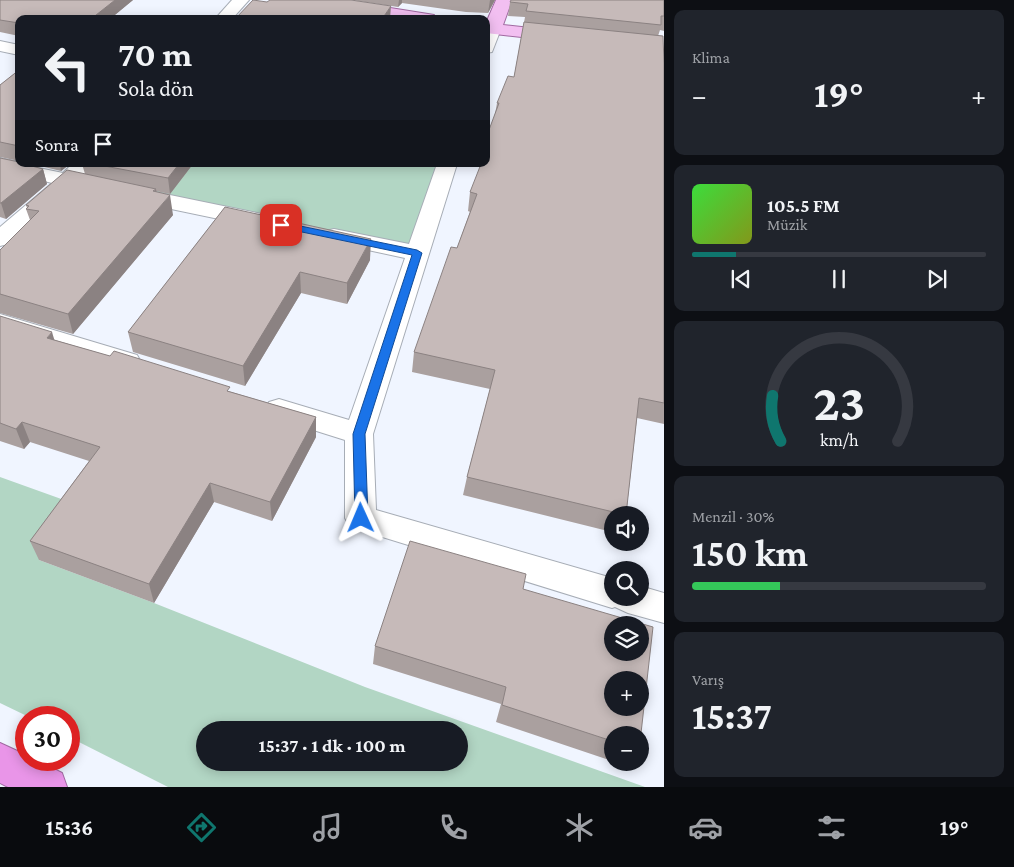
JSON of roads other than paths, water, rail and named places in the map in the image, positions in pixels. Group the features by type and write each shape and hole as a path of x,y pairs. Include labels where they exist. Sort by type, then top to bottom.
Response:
{"highway":[{"path":"0,762 48,787"}],"main road":[{"path":"309,0 403,15"},
{"path":"490,26 504,0"},
{"path":"490,28 578,38"}],"street":[{"path":"227,15 241,0"},
{"path":"0,46 15,49"},
{"path":"0,164 67,181 281,225"},
{"path":"0,239 81,167"},
{"path":"446,167 359,434 361,518 604,591"},
{"path":"310,231 417,253"},
{"path":"0,322 151,369"},
{"path":"255,402 359,434"},
{"path":"649,604 664,608"}]}
